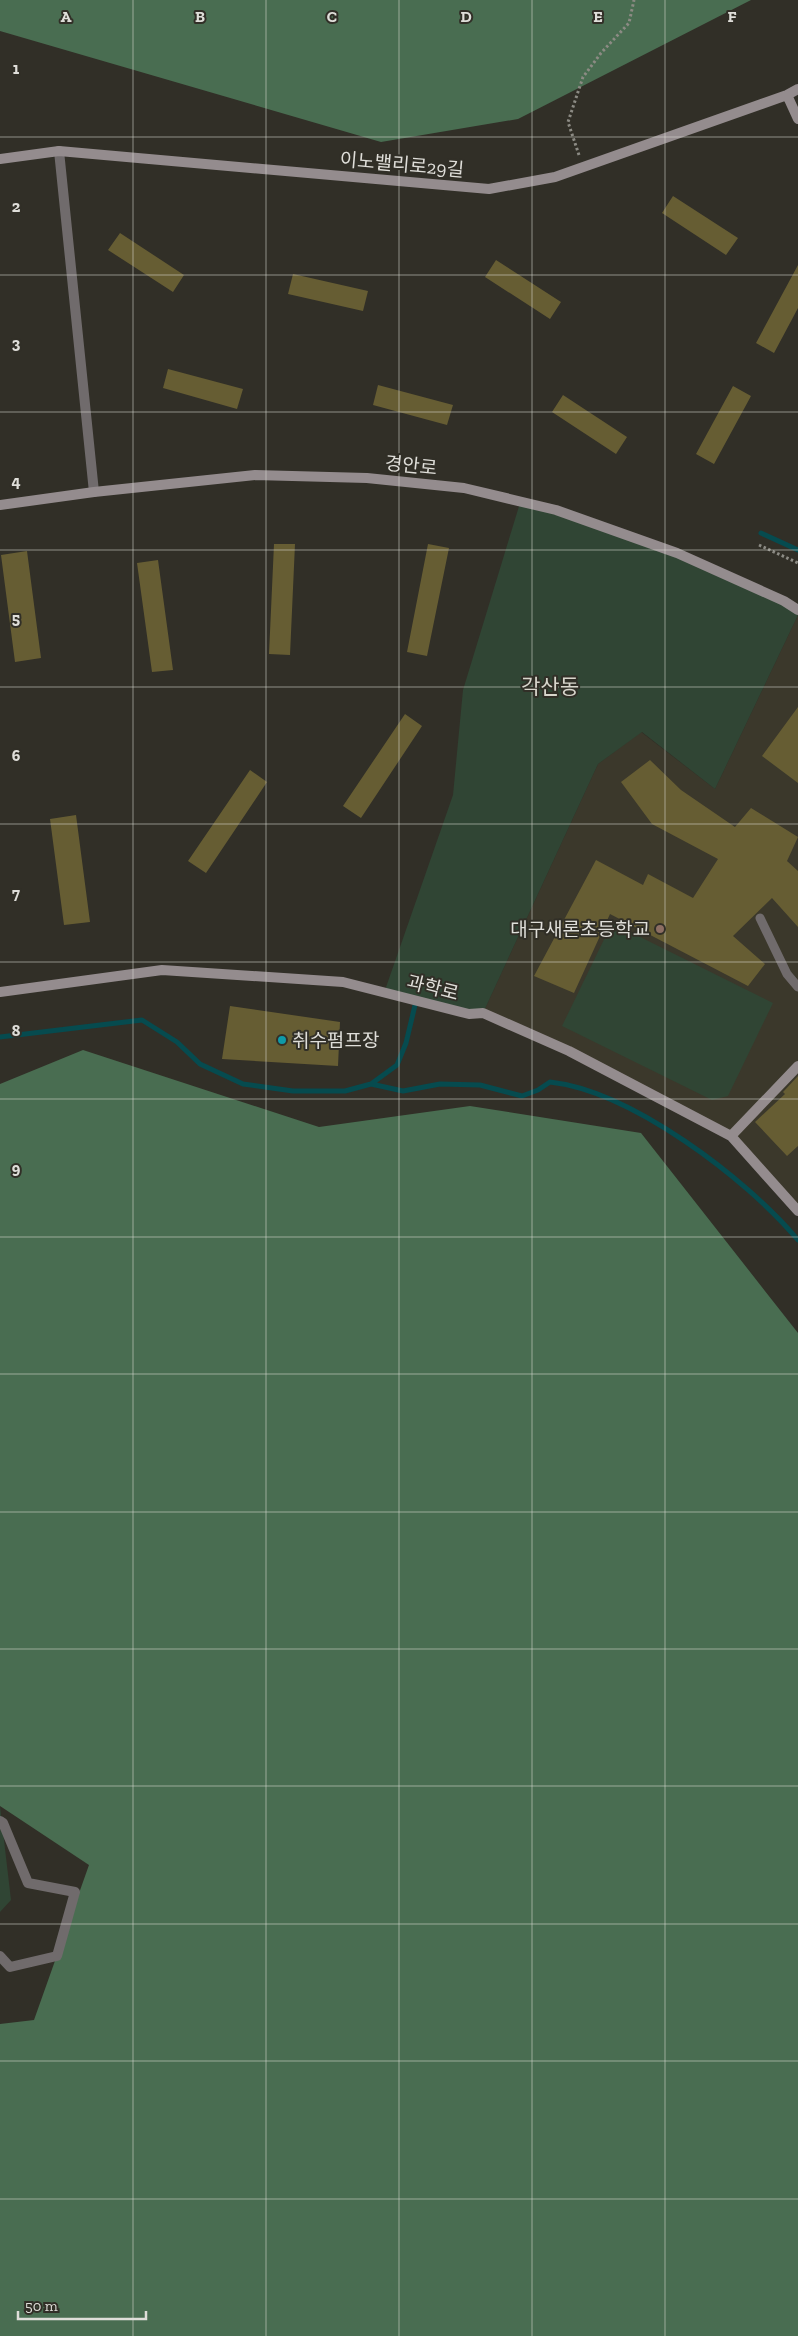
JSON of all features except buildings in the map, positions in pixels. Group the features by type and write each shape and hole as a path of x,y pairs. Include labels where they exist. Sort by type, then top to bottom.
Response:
{"street":[{"name":"이노밸리로29길","path":"0,159 59,151 489,189 555,177 787,95 798,89"},
{"path":"787,95 798,119"},
{"path":"59,151 94,492"},
{"name":"경안로","path":"0,505 94,492 255,475 367,478 464,488 556,510 677,553 784,601 798,610"},
{"name":"과학로","path":"0,992 162,970 343,982 468,1014 483,1013 569,1051 731,1136 798,1211"},
{"path":"731,1136 798,1066"},
{"path":"0,1821 3,1823 28,1883 75,1892 57,1956 10,1967 0,1956"}],"lane":[{"path":"760,918 787,974 798,987"}],"path":[{"path":"583,167 568,122 583,77 601,53 628,23 634,0"},
{"path":"759,545 798,564"}],"shaded area":[{"name":"대구새론초등학교","path":"798,615 798,1211 731,1136 483,1013 598,764 641,732 715,789"}],"green space":[{"path":"0,0 751,0 518,119 381,142 0,31"},
{"path":"520,503 677,553 798,610 798,615 715,789 642,732 598,764 483,1013 384,993 453,795 463,690"},
{"path":"612,923 773,1003 728,1096 712,1100 562,1026"},
{"path":"83,1050 319,1127 470,1106 641,1133 798,1333 798,2336 0,2336 0,2024 34,2020 89,1865 0,1806 0,1084"},
{"path":"0,1806 11,1900 0,1912"}],"waterway":[{"path":"761,533 798,550"},
{"path":"371,1084 397,1065 406,1043 416,1001"},
{"path":"0,1037 142,1020 177,1042 200,1064 243,1084 293,1091 345,1091 371,1084 403,1091 440,1084 480,1085 522,1096 538,1090 550,1082 582,1089 616,1102 685,1141 749,1190 798,1240"}],"place":[{"name":"대구새론초등학교","path":"660,929"},
{"name":"취수펌프장","path":"282,1040"}],"district":[{"name":"각산동","path":"550,687"}]}
